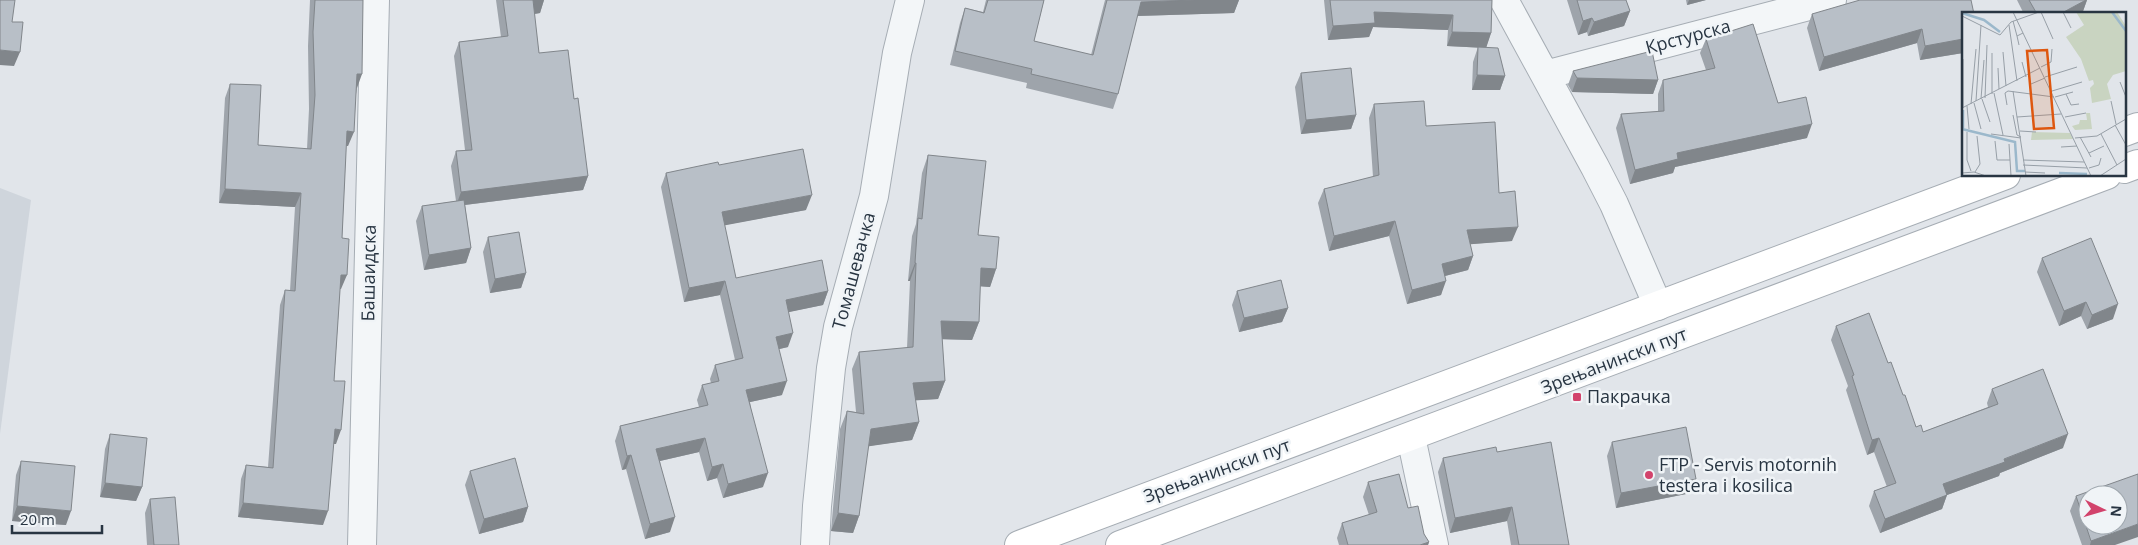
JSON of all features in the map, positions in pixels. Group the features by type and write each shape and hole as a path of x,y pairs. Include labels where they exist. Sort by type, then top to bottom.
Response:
{"main road":[{"path":"2126,131 2138,127"},
{"path":"2126,168 2138,164"},
{"name":"Зрењанински пут","path":"1019,545 2003,176"},
{"name":"Зрењанински пут","path":"1120,545 2104,176"}],"street":[{"name":"Башаидска","path":"362,545 375,0"},
{"name":"Томашевачка","path":"815,545 817,506 831,368 838,327 874,196 898,53 910,0"},
{"path":"1504,0 1610,197 1658,306"},
{"name":"Крстурска","path":"1544,75 1832,0"},
{"path":"1411,437 1434,545"}],"shaded area":[{"path":"0,188 31,200 0,434"}],"building":[{"path":"0,0 15,0 12,22 23,22 20,52 0,50"},
{"path":"315,0 363,0 362,74 357,74 354,132 347,131 342,238 349,239 347,275 341,275 334,381 345,381 341,430 335,429 328,511 243,503 246,465 273,468 285,290 295,291 301,193 225,189 230,84 261,85 258,145 311,149 315,95 313,32"},
{"path":"503,0 533,0 539,53 568,50 574,99 578,98 588,176 461,192 456,151 472,150 459,42 508,36"},
{"path":"988,0 1044,0 1034,41 1093,55 1107,0 1195,0 1141,2 1118,94 1031,74 1032,69 955,51 965,8 984,13"},
{"path":"1330,0 1492,0 1491,33 1452,32 1453,15 1374,12 1375,23 1333,26"},
{"path":"1577,0 1626,0 1630,11 1594,22 1592,18 1583,21"},
{"path":"1860,0 1971,0 1974,12 1962,12 1962,39 1925,46 1922,29 1824,57 1812,14"},
{"path":"2029,0 2086,0 2064,12 2036,12"},
{"path":"1753,24 1778,103 1806,97 1812,124 1677,153 1678,159 1635,170 1621,114 1664,111 1663,80 1715,68 1706,39"},
{"path":"1478,47 1498,48 1505,76 1477,75"},
{"path":"1652,51 1658,80 1577,78 1573,71"},
{"path":"1351,68 1356,115 1306,120 1301,73"},
{"path":"1424,101 1426,126 1495,122 1499,193 1515,191 1518,227 1467,230 1473,256 1442,264 1446,281 1412,290 1395,221 1334,236 1324,189 1379,175 1374,104"},
{"path":"803,149 812,195 722,212 736,278 822,260 828,291 786,300 793,333 776,337 787,381 746,390 768,473 728,484 723,464 712,467 705,438 656,449 675,517 650,524 631,455 627,456 620,426 708,405 702,385 719,381 715,365 743,358 725,281 689,288 666,173 718,162 719,165"},
{"path":"928,155 986,161 978,235 999,237 996,269 981,268 979,322 941,321 945,381 913,383 919,422 871,429 859,516 838,513 847,411 864,414 859,352 913,347 918,218 922,219"},
{"path":"464,200 471,248 429,255 422,206"},
{"path":"519,232 526,273 495,279 488,237"},
{"path":"2091,238 2118,304 2092,315 2086,302 2064,311 2042,258"},
{"path":"1281,280 1288,308 1244,318 1237,291"},
{"path":"1869,313 1888,363 1891,362 1903,395 1905,395 1916,427 1921,425 1923,432 1998,404 1992,389 2043,369 2068,434 2004,459 2005,462 1943,484 1947,495 1885,519 1874,491 1896,483 1879,438 1872,440 1852,376 1854,375 1836,326"},
{"name":"FTP - Servis motornih testera i kosilica","path":"1686,427 1696,479 1621,493 1612,442"},
{"path":"110,434 147,438 142,487 105,483"},
{"path":"1551,442 1569,545 1519,545 1512,507 1455,518 1443,458 1496,447 1497,452"},
{"path":"515,458 528,507 484,519 470,471"},
{"path":"21,461 75,466 71,511 17,506"},
{"path":"1399,474 1408,508 1418,506 1424,534 1429,542 1420,545 1348,545 1342,523 1377,512 1368,482"},
{"path":"2138,474 2138,524 2128,528 2128,485 2107,485"},
{"path":"175,497 179,545 154,545 150,499"},
{"path":"2089,535 2108,535 2091,541"}],"place":[{"name":"Пакрачка","path":"1577,397"},
{"name":"FTP - Servis motornih testera i kosilica","path":"1649,475"}]}
